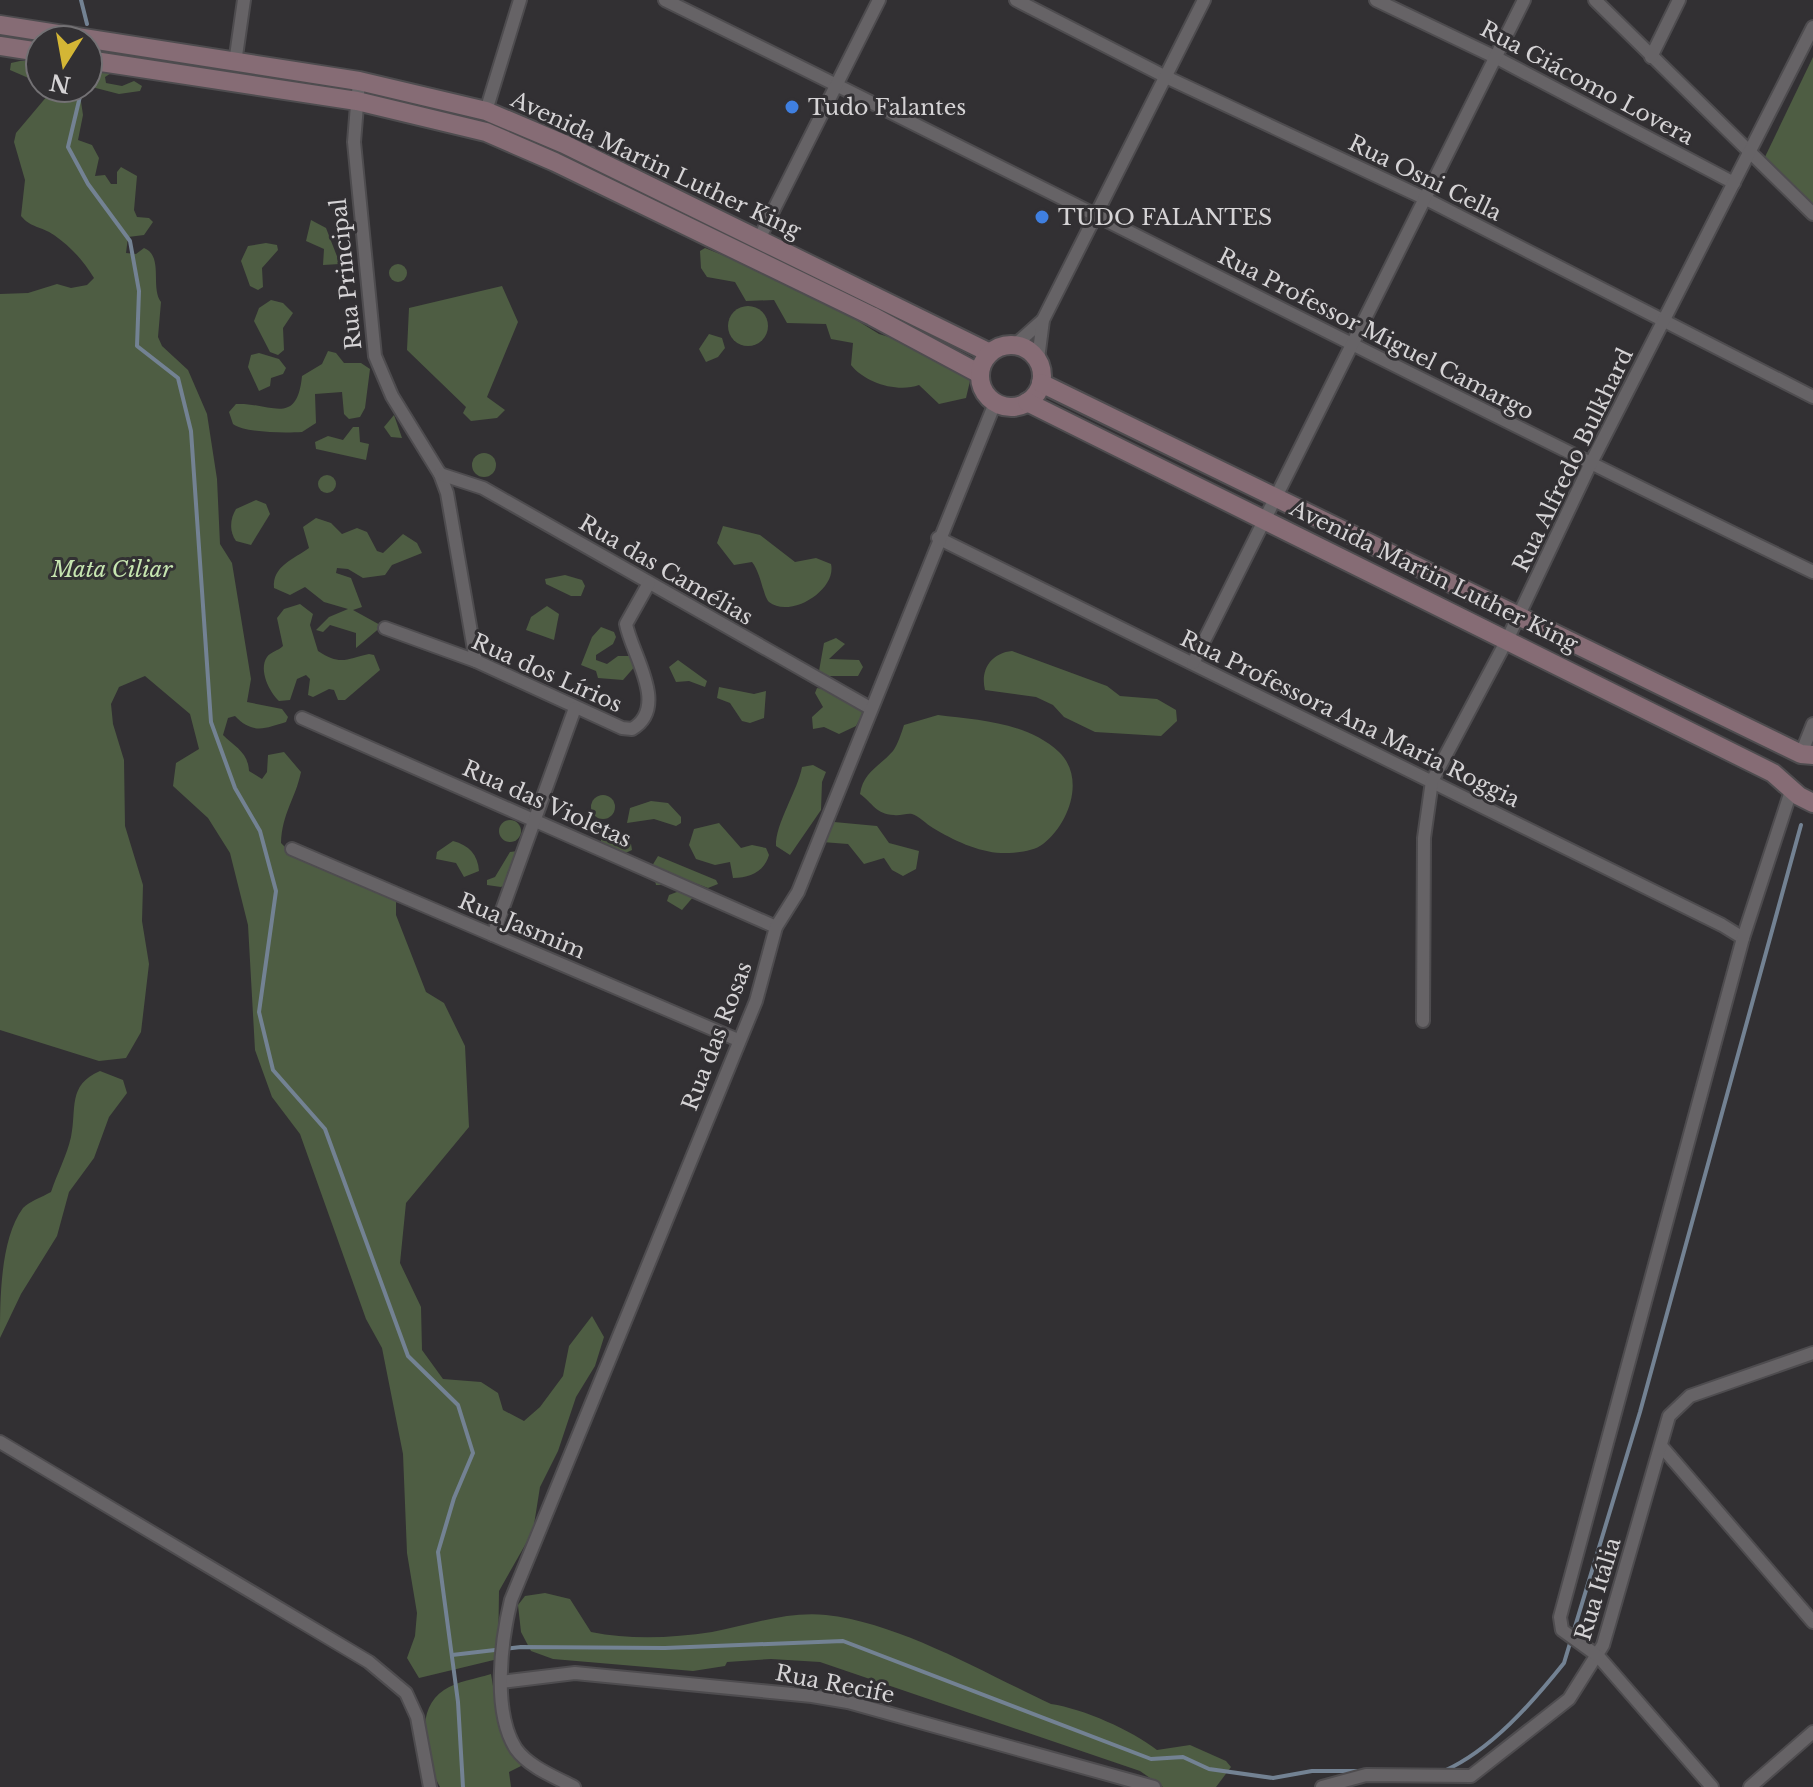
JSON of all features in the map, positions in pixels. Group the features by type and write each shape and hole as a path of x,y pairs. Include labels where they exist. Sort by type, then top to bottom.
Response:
{"main road":[{"name":"Avenida Martin Luther King","path":"0,25 359,81 486,111 564,144 990,353"},
{"path":"0,46 24,50"},
{"name":"Avenida Martin Luther King","path":"104,62 357,101 486,132 555,162 872,316 980,374"},
{"path":"555,162 564,144"},
{"path":"1015,345 1028,350 1038,359 1041,383 1027,402 1017,407 995,403 987,395 980,374 990,353 1015,345"},
{"name":"Avenida Martin Luther King","path":"1041,383 1518,618 1807,754"},
{"name":"Avenida Martin Luther King","path":"1027,402 1657,713 1773,773 1813,803"},
{"path":"1657,713 1669,690"},
{"path":"1792,788 1793,770 1807,754"}],"street":[{"path":"235,63 244,0"},
{"path":"486,111 520,0"},
{"name":"Rua Professor Miguel Camargo","path":"665,0 1590,465 1813,572"},
{"path":"759,239 879,0"},
{"name":"Rua Osni Cella","path":"1016,0 1166,77 1424,198 1813,397"},
{"path":"1038,359 1043,320 1204,0"},
{"name":"Rua Giácomo Lovera","path":"1376,0 1495,57 1734,183"},
{"path":"1193,663 1524,0"},
{"path":"1595,0 1813,214"},
{"path":"1651,57 1679,0"},
{"name":"Rua Alfredo Bulkhard","path":"1423,1021 1424,838 1432,781 1508,638 1590,465 1813,27"},
{"name":"Rua Principal","path":"359,81 355,157 375,356 392,396 440,474 462,567 476,661"},
{"path":"1015,345 1043,320"},
{"name":"Rua das Rosas","path":"574,1787 529,1762 516,1749 507,1729 501,1682 511,1600 761,988 776,927 798,892 938,538 995,403"},
{"name":"Rua das Camélias","path":"440,474 483,488 870,708"},
{"name":"Rua Professora Ana Maria Roggia","path":"938,538 1743,938"},
{"name":"Rua dos Lírios","path":"385,628 476,661 575,708 622,728 632,729 643,719 648,689 626,624 649,583"},
{"path":"493,935 575,708"},
{"name":"Rua das Violetas","path":"302,718 776,927"},
{"path":"1807,754 1813,724"},
{"path":"1712,1787 1598,1656 1562,1630 1560,1617 1743,938 1792,788"},
{"name":"Rua Jasmim","path":"292,849 738,1040"},
{"name":"Rua Itália","path":"1471,1776 1569,1699 1598,1656 1669,1416 1690,1396 1813,1353"},
{"path":"0,1442 369,1662 406,1693 417,1717 430,1787"},
{"path":"1662,1447 1813,1622"},
{"name":"Rua Recife","path":"501,1682 575,1673 812,1696 848,1702 1154,1787"},
{"path":"1750,1787 1813,1732"},
{"path":"1322,1787 1366,1775 1471,1776 1480,1787"}],"green space":[{"path":"1813,57 1813,205 1764,159"},
{"path":"24,61 24,76 10,70 11,63"},
{"path":"104,67 116,70 105,77 106,83 122,86 134,81 142,86 140,91 119,94 104,90"},
{"name":"Mata Ciliar","path":"40,104 81,104 83,115 78,140 92,145 99,158 95,176 105,175 111,184 117,184 117,172 121,167 137,176 134,210 137,217 149,218 153,222 144,235 128,237 126,253 136,254 144,248 154,258 161,302 158,337 162,346 188,370 207,414 217,479 220,544 232,563 251,679 247,702 282,709 288,717 286,722 254,728 235,716 228,718 223,735 243,754 249,771 262,779 267,772 268,755 284,752 301,772 284,823 281,843 292,854 396,901 396,915 426,992 444,1003 465,1046 469,1127 406,1203 400,1263 421,1307 422,1350 443,1379 481,1382 498,1393 503,1410 524,1421 540,1407 563,1376 569,1346 592,1316 604,1337 595,1366 576,1397 558,1451 540,1487 533,1531 499,1591 498,1659 419,1678 407,1658 415,1636 417,1613 407,1553 403,1454 382,1348 366,1319 300,1134 272,1097 255,1050 248,925 230,853 208,818 173,786 176,763 199,749 190,714 145,676 119,687 111,704 113,724 124,760 125,826 143,885 142,921 149,964 141,1032 126,1058 99,1061 0,1030 0,294 28,293 57,284 71,288 87,285 94,278 66,244 21,216 25,180 14,142 16,133"},
{"path":"311,220 326,228 340,264 323,265 324,249 306,241"},
{"path":"277,245 278,250 262,268 263,287 258,290 250,286 241,261 248,246"},
{"path":"705,248 775,276 798,291 819,297 879,334 899,340 967,376 970,381 966,398 939,404 919,385 892,387 865,377 851,365 853,343 831,339 826,324 787,323 774,300 746,301 735,282 707,277 701,268 700,251"},
{"path":"398,264 407,273 398,282 389,273"},
{"path":"502,286 518,322 487,397 505,410 497,418 471,421 463,413 466,407 407,350 409,308"},
{"path":"271,300 283,303 293,313 283,328 284,350 278,355 270,352 254,321 259,308"},
{"path":"748,306 762,312 768,326 762,340 748,346 734,340 728,326 734,312"},
{"path":"709,334 722,338 725,348 718,357 706,362 699,349"},
{"path":"328,351 336,353 344,363 361,363 370,369 365,408 360,417 349,419 344,414 342,392 315,394 316,423 302,432 255,431 233,424 229,412 236,404 280,409 288,407 299,392 302,376 322,364"},
{"path":"259,353 279,359 286,368 283,374 271,378 270,386 259,391 248,367 251,355"},
{"path":"394,415 402,438 391,437 384,427"},
{"path":"353,427 359,427 360,442 369,444 366,460 316,449 315,442 328,436 343,440"},
{"path":"484,453 493,456 496,465 493,474 484,477 475,474 472,465 475,456"},
{"path":"327,475 336,484 327,493 318,484"},
{"path":"256,500 266,504 270,514 251,545 236,541 231,529 234,513 236,509"},
{"path":"316,518 331,523 342,534 357,528 367,532 377,551 383,553 403,534 417,543 422,553 392,565 385,575 363,578 348,569 337,568 336,573 351,578 362,607 353,610 382,626 356,648 356,633 330,625 323,632 316,630 329,617 348,609 324,602 305,587 290,595 274,588 274,580 280,569 309,548 303,527"},
{"path":"723,526 760,535 795,562 816,558 831,564 827,583 820,592 799,604 788,607 769,602 752,562 734,565 717,543"},
{"path":"565,575 582,580 585,586 581,596 571,596 546,584 545,579"},
{"path":"300,604 313,614 310,625 318,651 338,660 374,655 380,670 345,700 338,700 334,690 329,689 313,697 308,695 310,679 306,675 297,679 290,700 279,701 269,687 264,675 265,662 268,655 283,646 277,618 284,609"},
{"path":"547,606 559,614 554,640 526,630 531,617"},
{"path":"601,627 614,632 616,637 613,644 596,655 596,660 607,664 618,656 632,656 637,664 623,680 598,678 596,671 581,665 592,637"},
{"path":"836,638 845,644 829,659 859,660 863,667 858,676 829,676 819,671 824,643"},
{"path":"1012,651 1107,686 1120,696 1157,699 1176,710 1177,721 1161,736 1095,732 1064,717 1053,705 1036,697 985,690 984,676 989,664 998,655"},
{"path":"678,660 707,681 705,687 689,681 676,682 669,667"},
{"path":"719,687 754,694 766,691 764,718 750,723 742,721 730,703 717,698"},
{"path":"817,688 836,691 865,709 856,726 839,734 824,727 813,729 812,717 823,707 815,693"},
{"path":"938,715 1017,728 1059,752 1072,775 1071,800 1060,825 1043,844 1017,852 983,850 949,837 912,814 882,813 860,794 868,775 895,748 904,725"},
{"path":"813,765 826,772 822,782 821,810 790,855 776,846 779,828 802,767"},
{"path":"603,795 611,799 615,807 611,815 603,819 595,815 591,807 595,799"},
{"path":"651,801 668,803 681,817 681,823 676,826 654,819 627,823 630,808"},
{"path":"510,820 518,823 521,831 518,839 510,842 502,839 499,831 502,823"},
{"path":"834,822 877,826 889,843 919,851 916,869 903,876 892,870 884,858 864,864 848,844 822,842 827,825"},
{"path":"719,823 741,848 752,845 766,848 769,855 760,870 745,877 733,878 730,862 715,865 696,859 689,845 694,829"},
{"path":"601,839 631,844 632,850 621,855 601,844"},
{"path":"453,841 472,852 479,871 464,877 456,863 436,859 437,852"},
{"path":"518,851 517,860 507,873 509,883 501,887 487,885 487,880 495,877 510,852"},
{"path":"658,856 716,880 718,884 708,888 676,876 668,885 656,885 652,866"},
{"path":"682,890 694,896 682,910 667,901 669,895"},
{"path":"100,1071 123,1080 127,1093 109,1117 94,1158 69,1192 57,1236 21,1294 0,1338 3,1270 15,1221 23,1208 51,1192 69,1144 78,1091 82,1083"},
{"path":"545,1593 570,1599 591,1632 621,1636 697,1634 768,1619 811,1614 854,1620 941,1651 1051,1704 1107,1721 1157,1750 1190,1745 1226,1761 1231,1767 1216,1787 1163,1787 1140,1771 820,1662 771,1659 727,1662 725,1666 693,1671 553,1659 531,1651 521,1632 518,1605 525,1596"},
{"path":"491,1674 498,1716 521,1766 509,1772 511,1787 440,1787 426,1750 428,1710 434,1699 449,1687"}],"waterway":[{"path":"81,0 87,24"},
{"path":"78,104 68,147 88,184 130,241 139,291 137,346 178,378 191,431 211,722 235,788 260,831 276,891 259,1012 273,1070 325,1129 408,1356 458,1405 473,1453 454,1498 438,1552 458,1702 463,1787"},
{"path":"1444,1771 1494,1738 1564,1663 1640,1412 1801,825"},
{"path":"452,1655 521,1647 665,1648 843,1641 1151,1759 1183,1757 1209,1769 1273,1778 1312,1771 1360,1771"}],"place":[{"name":"Tudo Falantes","path":"792,107"},
{"name":"TUDO FALANTES","path":"1042,217"}]}
